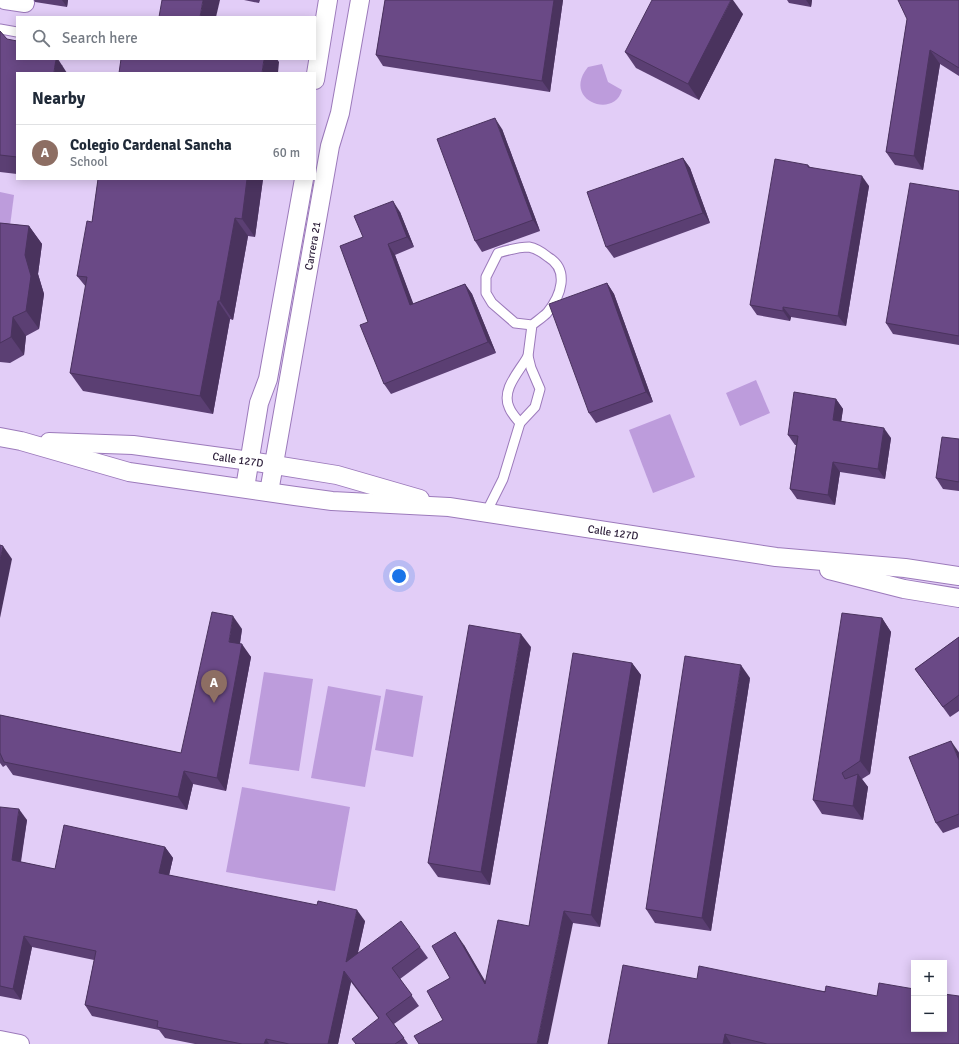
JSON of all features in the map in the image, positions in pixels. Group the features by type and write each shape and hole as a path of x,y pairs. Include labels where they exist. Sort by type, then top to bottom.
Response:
{"street":[{"path":"5,0 25,3"},
{"path":"316,74 328,0"},
{"name":"Carrera 21","path":"269,492 330,146 340,113 360,0"},
{"name":"Carrera 21","path":"245,488 259,403 268,379 304,180"},
{"name":"Calle 127D","path":"0,437 21,441 129,472 332,501 449,507 776,557 905,568 959,576"},
{"name":"Calle 127D","path":"21,441 133,445 250,461 337,475 449,507"},
{"name":"Calle 127D","path":"776,557 904,589 959,598"},
{"path":"0,1040 20,1044"}],"lane":[{"path":"0,29 16,32"},
{"path":"486,513 503,479 520,423 535,407 540,389 531,368 528,356 532,324 546,313 557,298 561,285 561,270 553,260 530,247 515,248 498,253 486,277 486,293 497,308 515,322 532,324"},
{"path":"520,423 508,407 507,392 510,384 528,356"}],"shaded area":[{"path":"602,64 608,82 622,90 617,99 610,104 601,105 592,102 585,97 581,89 581,79 588,67"},
{"path":"0,192 14,195 10,226 0,224"},
{"path":"756,380 770,413 740,426 726,393"},
{"path":"670,414 695,477 653,493 629,430"},
{"path":"264,672 313,679 299,771 249,764"},
{"path":"328,686 381,696 365,787 311,778"},
{"path":"386,689 423,696 413,757 375,750"},
{"path":"242,787 350,807 335,891 226,872"}],"building":[{"path":"162,0 203,0 200,16 159,16"},
{"path":"385,0 554,0 542,81 376,55"},
{"path":"652,0 731,0 688,84 625,52"},
{"path":"898,0 959,0 959,68 930,50 914,156 886,152 907,19"},
{"path":"0,31 7,39 16,41 16,60 56,60 54,72 16,72 16,157 0,155"},
{"path":"121,60 264,60 262,72 119,72"},
{"path":"495,118 533,220 475,241 437,139"},
{"path":"683,158 703,213 606,247 587,192"},
{"path":"775,159 808,165 808,167 862,176 838,316 783,307 783,311 750,305"},
{"path":"98,180 247,180 242,219 235,218 220,301 218,301 200,396 70,373 87,277 77,276 87,221 92,222"},
{"path":"910,183 959,191 959,336 886,323"},
{"path":"393,201 407,237 388,244 410,305 465,284 488,342 384,384 360,325 368,322 340,246 363,237 354,216"},
{"path":"0,223 29,226 25,255 31,276 26,311 13,317 11,337 0,343"},
{"path":"607,283 646,392 589,413 549,304"},
{"path":"794,392 836,399 833,420 884,428 878,469 833,462 828,495 790,489 798,436 788,435"},
{"path":"942,437 959,439 959,482 936,478"},
{"path":"0,545 3,546 0,560"},
{"path":"212,612 233,616 229,642 242,644 217,778 184,771 178,797 4,762 0,753 0,715 181,753"},
{"path":"842,613 882,618 860,761 842,773 845,779 858,774 853,806 813,800"},
{"path":"469,625 521,634 481,872 428,863"},
{"path":"959,637 959,695 943,707 915,669"},
{"path":"573,653 632,663 591,915 564,911 537,1044 419,1044 414,1036 443,1020 427,991 450,978 432,946 455,932 485,984 498,920 529,926"},
{"path":"685,656 741,665 702,918 646,909"},
{"path":"951,741 959,760 959,814 936,823 909,757"},
{"path":"0,807 19,809 12,860 55,869 64,825 165,847 159,873 317,905 318,901 357,910 346,962 401,921 420,947 392,968 412,995 386,1014 404,1038 395,1044 356,1044 352,1039 379,1018 344,971 328,1044 289,1044 266,1039 264,1044 242,1044 157,1027 158,1021 85,1005 96,951 24,936 13,989 0,986"},
{"path":"623,965 697,979 699,966 825,992 826,986 877,996 879,983 911,988 911,1032 947,1032 947,994 959,996 959,1044 767,1044 725,1034 723,1044 608,1044"}],"place":[{"name":"Colegio Cardenal Sancha","path":"214,703"}]}
